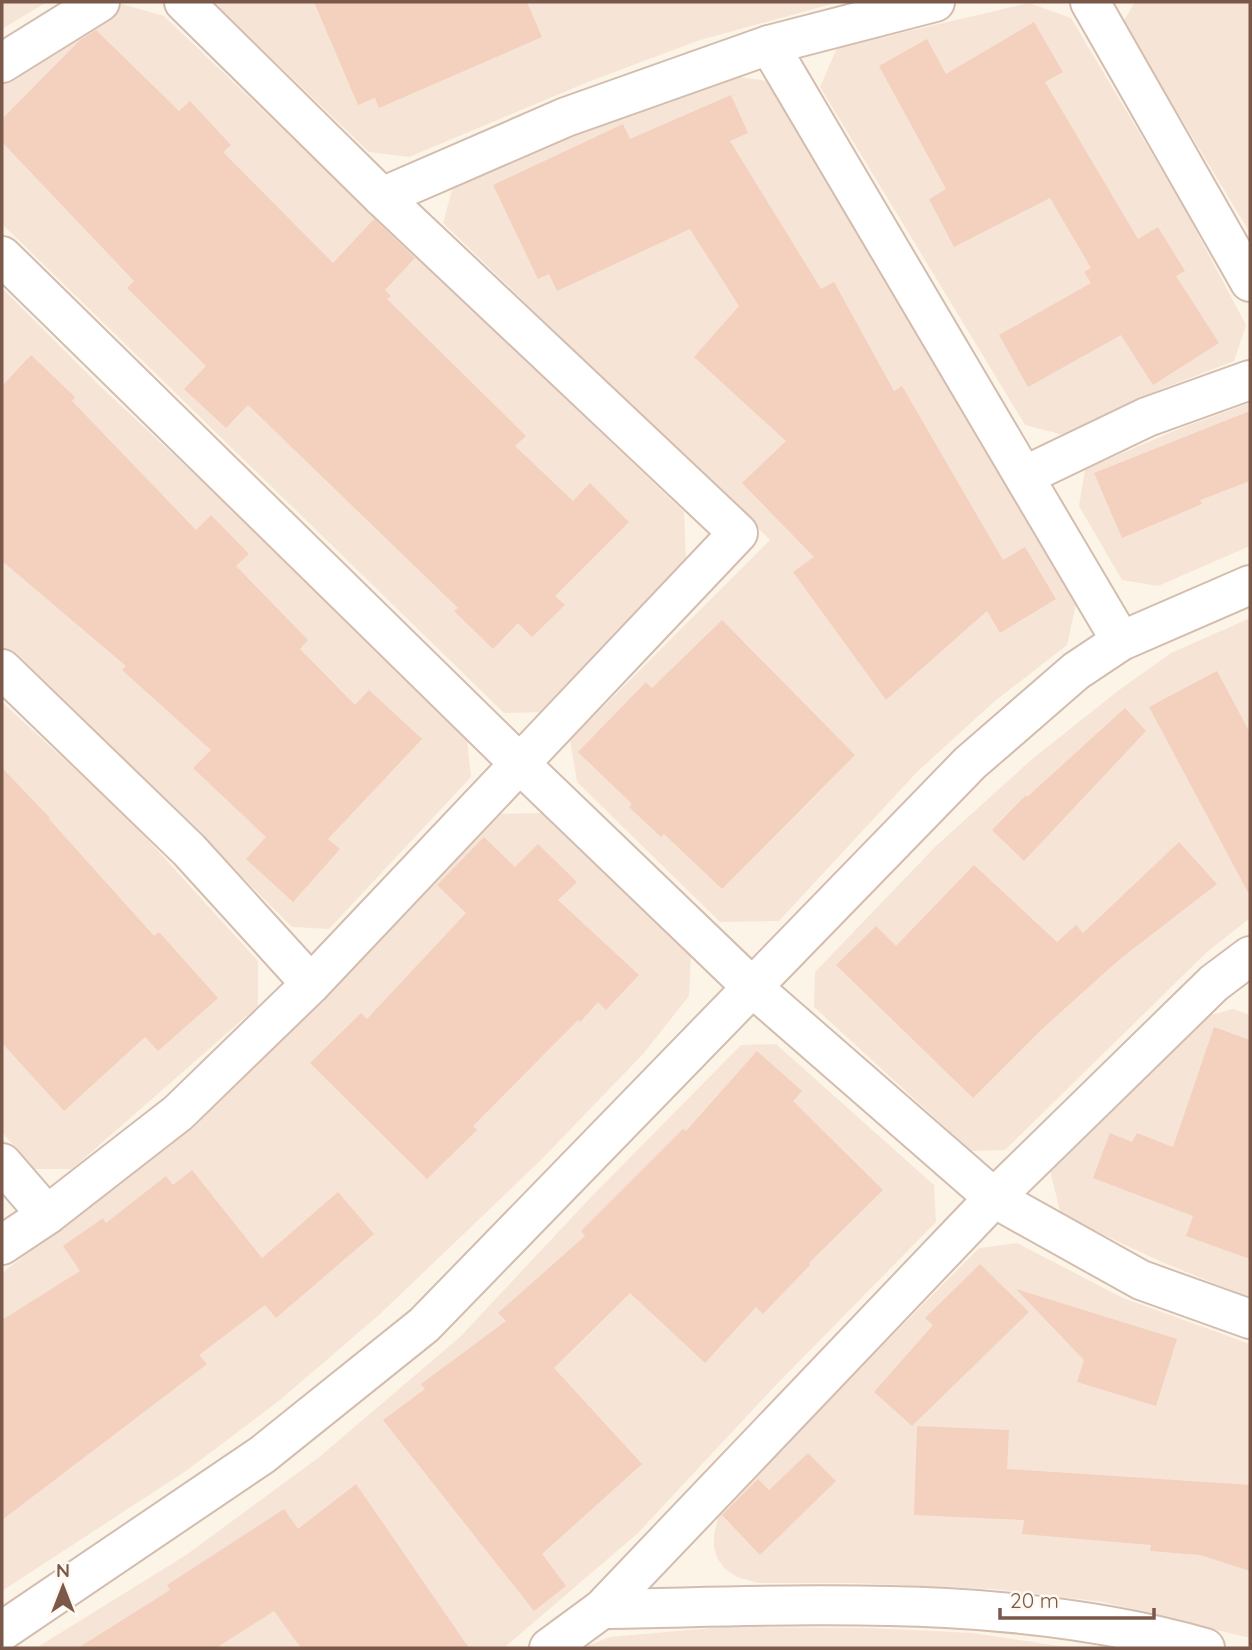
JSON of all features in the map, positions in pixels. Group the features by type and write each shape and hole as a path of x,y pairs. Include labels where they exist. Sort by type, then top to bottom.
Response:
{"street":[{"path":"2,63 100,2"},
{"path":"2,1245 47,1215 178,1113 311,984 738,533 382,197 184,2"},
{"path":"382,197 566,117 769,45 935,2"},
{"path":"1090,2 1250,282"},
{"path":"769,45 1121,641"},
{"path":"2,256 520,764 751,986 994,1198 1141,1280 1250,1319"},
{"path":"1024,475 1147,417 1250,380"},
{"path":"2,1631 262,1455 424,1325 970,763 1076,671 1121,641 1250,585"},
{"path":"2,669 189,850 311,984"},
{"path":"549,1648 602,1609 994,1198 1214,983 1250,956"},
{"path":"1214,983 1250,995"},
{"path":"2,1163 47,1215"},
{"path":"602,1609 869,1605 1020,1612 1156,1634 1205,1648"}],"shaded area":[{"path":"2,2 47,2 2,29"},
{"path":"213,2 839,2 697,41 588,82 409,157 369,152"},
{"path":"1135,2 1250,2 1250,233 1123,22"},
{"path":"1029,3 1071,18 1183,206 1246,325 1234,361 1159,390 1071,437 1025,425 820,87 837,48"},
{"path":"122,4 164,16 684,512 686,560 543,712 504,713 2,224 2,81"},
{"path":"739,77 775,82 1076,604 1067,645 995,701 918,771 779,921 720,922 577,782 570,740 770,540 443,223 454,183 626,115"},
{"path":"2,288 99,385 308,580 467,740 471,777 329,929 292,927 110,745 2,648"},
{"path":"1250,403 1250,546 1158,586 1122,580 1079,506 1085,469 1181,428"},
{"path":"1250,618 1250,918 1206,953 1005,1150 971,1151 814,1007 815,972 936,846 1031,760 1119,690 1171,653"},
{"path":"2,702 129,819 258,961 258,1006 72,1169 34,1169 2,1132"},
{"path":"545,813 691,954 689,996 644,1053 541,1160 379,1315 280,1400 186,1471 2,1591 2,1273 191,1127 498,814"},
{"path":"1233,1009 1250,1015 1250,1298 1164,1263 1061,1215 1050,1171 1196,1019"},
{"path":"776,1044 934,1185 936,1222 776,1385 638,1533 504,1648 36,1648 186,1555 318,1458 460,1337 591,1197 741,1045"},
{"path":"1017,1243 1123,1298 1250,1344 1250,1638 1103,1602 994,1589 853,1583 758,1583 737,1577 725,1569 717,1558 714,1535 720,1509 979,1248"},
{"path":"722,1627 872,1628 973,1633 1072,1648 581,1648 610,1637"}],"building":[{"path":"314,2 527,2 542,37 379,108 375,98 358,105"},
{"path":"1034,22 1063,72 1045,82 1138,239 1158,227 1185,271 1176,276 1219,343 1153,385 1121,335 1028,387 999,335 1091,283 1084,272 1091,268 1050,198 954,247 929,199 946,189 879,66 927,39 946,74"},
{"path":"96,30 179,111 190,101 231,145 223,152 333,263 374,219 415,258 385,290 391,296 387,299 526,436 515,446 573,501 590,483 629,522 555,596 565,605 532,637 518,623 493,649 454,611 458,608 248,405 226,428 184,389 206,366 127,288 134,281 2,142 2,119 80,40"},
{"path":"731,95 748,133 730,141 821,289 834,282 894,391 902,386 1003,560 1025,547 1056,599 1000,633 987,611 886,700 793,572 814,557 742,483 786,441 694,357 739,306 690,229 557,291 549,274 538,279 493,185 623,124 630,139"},
{"path":"31,355 75,397 72,401 196,530 211,515 249,554 236,566 308,640 300,649 355,705 369,690 422,739 328,839 340,849 293,902 246,859 266,837 193,768 211,750 122,670 126,666 2,561 2,386"},
{"path":"1250,411 1250,481 1200,500 1202,504 1122,538 1094,473"},
{"path":"722,620 855,755 722,889 664,834 661,837 629,807 632,804 578,752 646,682 652,688"},
{"path":"1217,671 1250,733 1250,896 1149,707"},
{"path":"1125,708 1146,731 1024,861 992,830 1026,795 1027,797"},
{"path":"2,768 154,936 159,932 218,998 158,1051 145,1037 64,1111 2,1043"},
{"path":"484,837 515,867 538,844 577,882 558,900 639,975 606,1010 598,1002 580,1022 578,1020 473,1126 477,1130 427,1179 310,1063 361,1013 367,1019 466,913 437,885"},
{"path":"1179,842 1217,884 1120,959 1042,1029 973,1098 836,965 876,926 896,946 974,865 1057,942 1076,925 1083,933"},
{"path":"1214,1027 1250,1040 1250,1259 1186,1236 1193,1216 1093,1178 1110,1133 1132,1142 1137,1133 1173,1147"},
{"path":"757,1051 802,1091 793,1101 883,1190 809,1263 763,1314 756,1307 705,1363 630,1293 554,1368 642,1464 542,1554 566,1586 534,1611 383,1420 425,1389 421,1384 506,1321 498,1313 585,1236 581,1231 683,1129 686,1131"},
{"path":"192,1170 262,1258 338,1192 374,1234 276,1318 265,1305 199,1355 207,1364 2,1520 2,1320 80,1271 63,1246 103,1218 106,1223 166,1176 173,1185"},
{"path":"980,1264 1029,1312 912,1426 874,1392 933,1325 925,1318"},
{"path":"1016,1289 1177,1339 1156,1406 1077,1382 1084,1360"},
{"path":"917,1426 1009,1430 1007,1469 1250,1485 1250,1571 1200,1555 1150,1551 1151,1545 1022,1534 1024,1520 914,1515"},
{"path":"808,1453 836,1481 760,1555 722,1515 758,1479 769,1490"},
{"path":"356,1484 469,1648 301,1648 274,1611 216,1648 78,1648 170,1590 167,1585 284,1509 298,1529"}]}
